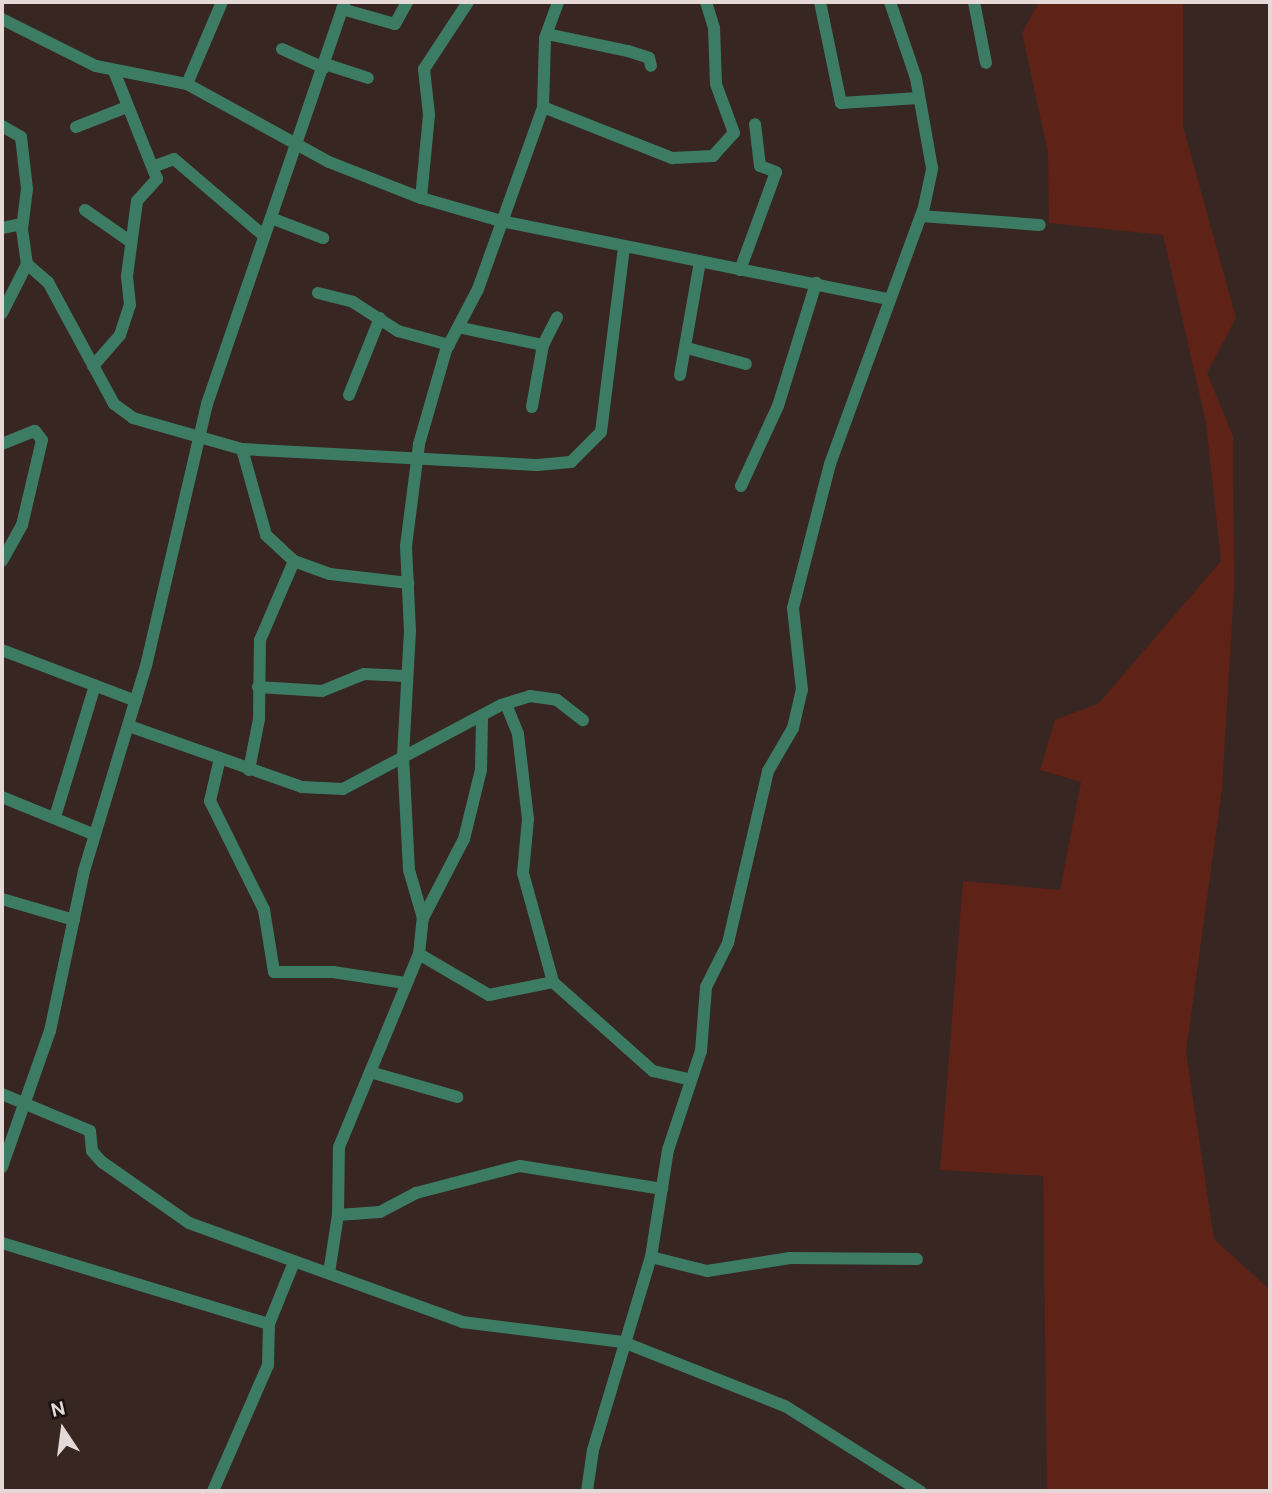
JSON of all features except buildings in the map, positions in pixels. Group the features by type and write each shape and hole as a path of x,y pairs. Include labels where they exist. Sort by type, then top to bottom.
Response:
{"street":[{"path":"187,84 222,2"},
{"path":"2,1167 50,1031 95,835 136,701 201,437 264,236 325,66 343,5 395,23 407,2"},
{"path":"421,198 429,115 424,69 468,2"},
{"path":"423,918 409,870 403,756 408,583 406,546 417,460 449,345 462,328 543,107 547,34 558,2"},
{"path":"706,2 715,28 716,84 734,133"},
{"path":"820,2 841,103 919,97"},
{"path":"587,1491 623,1342 652,1257 662,1189 689,1079 701,1051 706,986 728,943 756,843 768,771 793,728 802,690 793,608 830,464 888,299 921,216 932,168 919,97 890,2"},
{"path":"974,2 986,63"},
{"path":"2,19 33,40 114,71 187,84 297,140 329,162 421,198 501,221 888,299"},
{"path":"547,34 628,51 649,58 651,66"},
{"path":"282,49 325,66 368,78"},
{"path":"93,366 120,335 130,305 131,242 137,201 157,179 155,166 127,107 114,71"},
{"path":"76,127 127,107"},
{"path":"543,107 672,158 713,156 734,133 759,122 760,166 776,172 740,270"},
{"path":"2,126 21,137 27,189 22,225 27,264 2,313"},
{"path":"155,166 174,159 264,236"},
{"path":"85,210 131,242"},
{"path":"921,216 1040,225"},
{"path":"271,218 323,238"},
{"path":"2,228 22,225"},
{"path":"27,264 48,282 114,404 133,418 242,449 417,460 571,463 601,432 624,247"},
{"path":"680,375 687,348 700,262"},
{"path":"741,486 778,406 816,283"},
{"path":"318,293 353,302 398,331 449,345"},
{"path":"532,407 543,345 557,317"},
{"path":"349,395 380,318"},
{"path":"462,328 543,345"},
{"path":"687,348 746,364"},
{"path":"2,444 35,431 42,440 22,525 2,561"},
{"path":"242,449 266,535 294,561 330,574 408,583"},
{"path":"249,770 259,719 260,640 294,561"},
{"path":"2,650 94,690 136,701"},
{"path":"258,687 322,691 363,674 405,676"},
{"path":"55,817 94,690"},
{"path":"129,726 302,787 343,789 506,704 530,696 557,700 583,720"},
{"path":"506,704 518,734 528,819 523,873 553,982 653,1071 689,1079"},
{"path":"329,1273 338,1215 339,1147 419,954 423,918 464,839 481,770 482,717"},
{"path":"220,758 210,801 237,867 264,910 274,972 333,972 405,983"},
{"path":"2,797 95,835"},
{"path":"2,899 74,920"},
{"path":"419,954 489,995 553,982"},
{"path":"370,1072 457,1097"},
{"path":"2,1094 26,1099 89,1131 92,1151 102,1161 189,1223 462,1322 623,1342 785,1406 920,1491"},
{"path":"338,1215 380,1212 416,1193 520,1166 662,1189"},
{"path":"2,1243 269,1324"},
{"path":"652,1257 707,1271 790,1258 917,1259"},
{"path":"213,1491 268,1365 269,1324 294,1262"}],"shaded area":[{"path":"1039,2 1183,2 1183,126 1236,318 1207,373 1233,436 1234,589 1222,789 1186,1052 1214,1239 1270,1290 1270,1491 1047,1491 1043,1176 940,1170 963,881 1060,890 1081,782 1040,770 1055,720 1099,703 1221,561 1206,423 1163,235 1049,223 1048,153 1022,33"}]}
